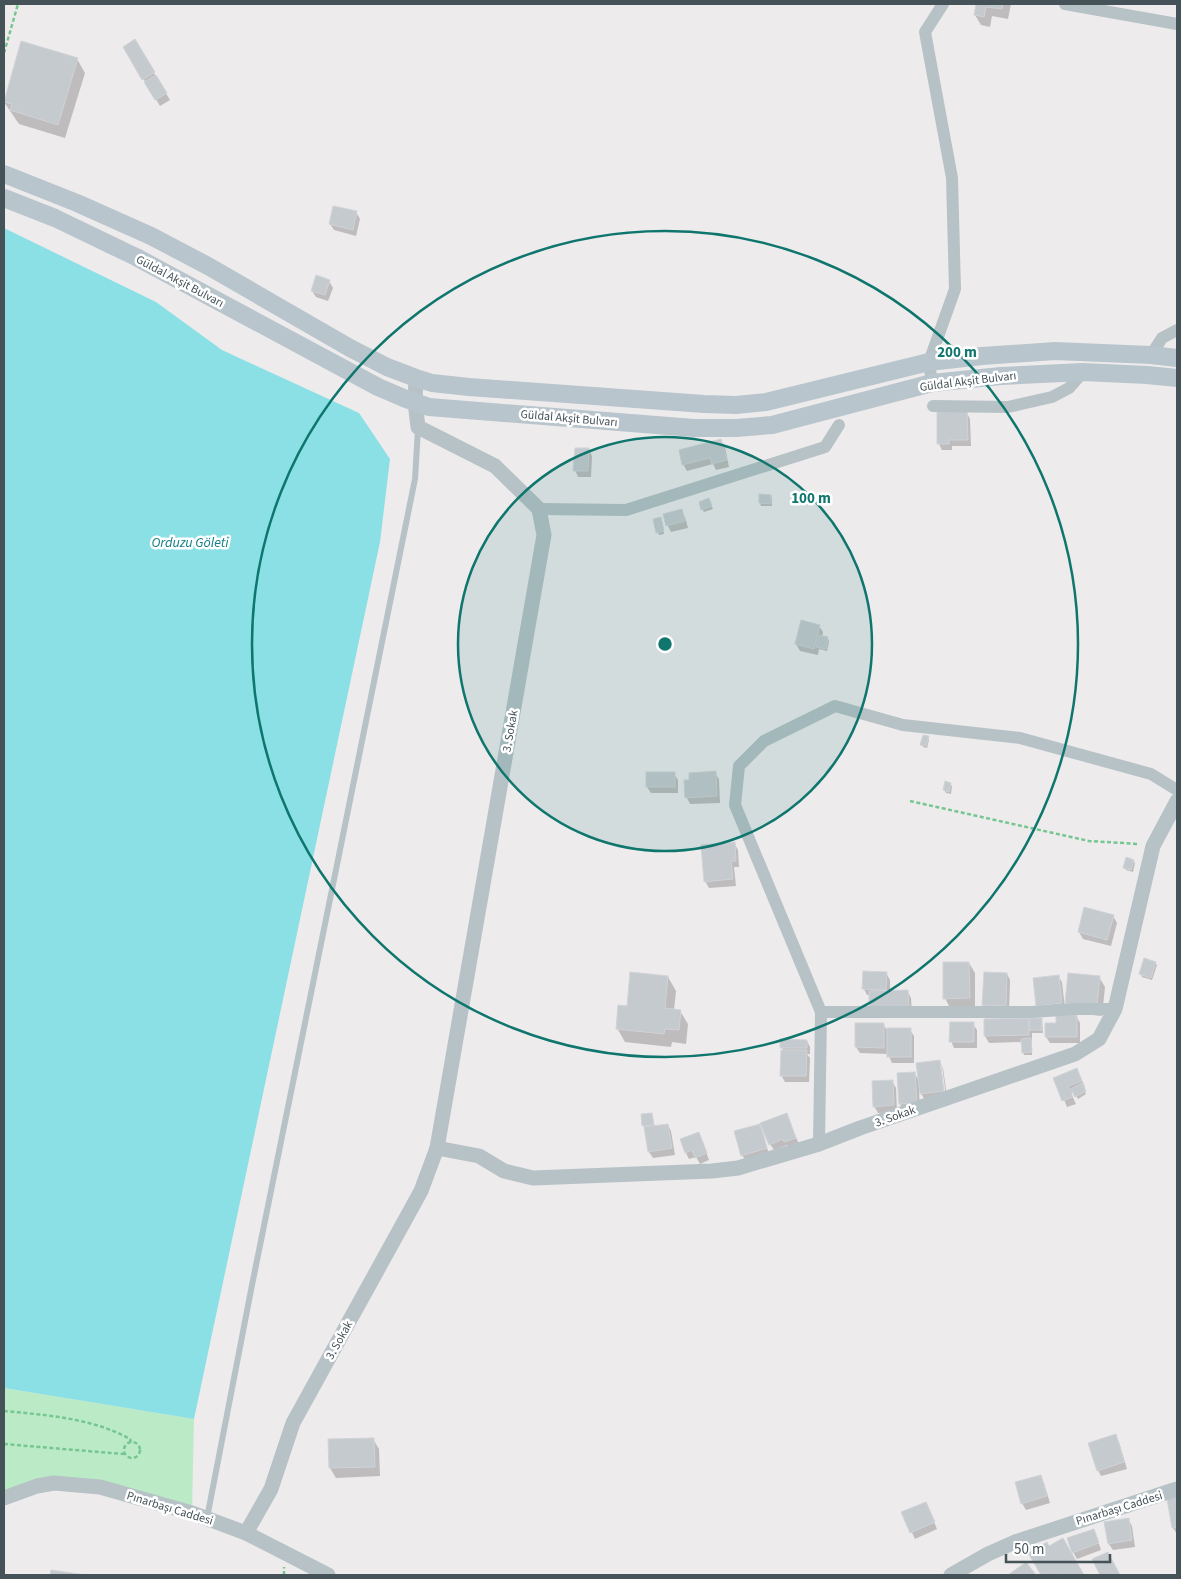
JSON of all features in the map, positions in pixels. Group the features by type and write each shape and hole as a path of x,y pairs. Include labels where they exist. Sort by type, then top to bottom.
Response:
{"main road":[{"name":"Güldal Akşit Bulvarı","path":"4,174 77,203 151,236 208,266 350,348 387,366 432,383 736,405 766,402 929,362 982,356 1055,351 1151,355 1177,358"},
{"name":"Güldal Akşit Bulvarı","path":"4,198 55,218 136,257 378,387 429,407 694,428 736,428 772,425 932,383 1002,376 1083,372 1177,378"}],"street":[{"path":"932,383 929,362 955,289 952,178 925,32 943,4"},
{"path":"1065,4 1177,24"},
{"path":"1151,355 1162,338 1177,330"},
{"path":"932,406 1008,407 1052,397 1069,388 1083,372"},
{"path":"416,378 415,402 418,427 495,466 539,508 626,510 826,447 839,425"},
{"name":"3. Sokak","path":"246,1533 271,1489 293,1423 421,1191 437,1148 544,535 539,508"},
{"path":"819,1144 821,1012 735,805 739,766 764,742 835,706 903,725 1020,738 1151,774 1177,790"},
{"name":"3. Sokak","path":"437,1148 479,1156 504,1171 533,1178 738,1168 819,1144 1075,1054 1099,1039 1115,1009 1153,846 1177,801"},
{"path":"821,1012 1032,1012 1115,1009"},
{"name":"Pınarbaşı Caddesi","path":"4,1498 37,1486 54,1483 100,1487 207,1519 246,1533 328,1575"},
{"name":"Pınarbaşı Caddesi","path":"951,1575 988,1554 1015,1542 1177,1489"}],"lane":[{"path":"207,1519 252,1285 416,480 418,427"}],"path":[{"path":"4,53 18,4"},
{"path":"910,801 1089,841 1153,846"},
{"path":"4,1411 36,1414 93,1424 130,1438 130,1442"},
{"path":"125,1453 128,1457 134,1458 139,1453 139,1446 135,1442 130,1442"},
{"path":"125,1453 126,1446 130,1442"},
{"path":"4,1444 125,1453"}],"green space":[{"path":"4,1388 194,1419 192,1513 72,1484 4,1498"}],"water":[{"name":"Orduzu Göleti","path":"4,228 156,302 222,350 359,413 390,459 380,542 194,1419 4,1388"}],"building":[{"path":"976,4 1003,4 1002,9 986,7 984,17 974,15"},
{"path":"135,39 155,72 142,80 123,47"},
{"path":"21,41 78,58 58,125 10,110 12,104 4,102"},
{"path":"156,75 167,93 155,100 144,82"},
{"path":"333,206 357,211 353,230 329,224"},
{"path":"316,275 330,280 325,295 311,291"},
{"path":"967,411 968,440 949,440 949,444 937,444 937,412"},
{"path":"721,439 727,460 712,464 710,458 682,465 679,450"},
{"path":"575,448 589,448 588,471 573,471"},
{"path":"759,494 771,495 771,504 759,503"},
{"path":"709,498 712,506 701,510 699,502"},
{"path":"682,509 685,521 666,526 663,514"},
{"path":"661,517 664,531 656,533 653,519"},
{"path":"801,620 820,625 814,649 795,644"},
{"path":"819,635 828,637 826,649 816,647"},
{"path":"923,735 929,736 926,746 920,745"},
{"path":"716,771 717,796 685,798 684,780 689,780 689,773"},
{"path":"646,772 675,772 675,787 646,787"},
{"path":"945,781 951,783 949,792 943,790"},
{"path":"735,842 736,861 731,861 733,879 704,882 701,845"},
{"path":"1126,857 1134,860 1131,870 1123,868"},
{"path":"1084,907 1114,915 1107,940 1078,932"},
{"path":"1144,958 1156,962 1151,978 1139,974"},
{"path":"943,962 969,962 970,998 943,999"},
{"path":"863,971 887,972 886,990 862,989"},
{"path":"630,972 668,976 665,1008 681,1010 679,1030 665,1029 664,1034 616,1029 618,1005 627,1006"},
{"path":"984,972 1007,973 1006,1006 982,1005"},
{"path":"1068,973 1100,976 1097,1006 1065,1003"},
{"path":"1059,975 1062,1003 1036,1006 1033,978"},
{"path":"908,990 909,1009 869,1010 869,991"},
{"path":"1056,1015 1077,1015 1077,1037 1045,1037 1045,1023 1056,1023"},
{"path":"1029,1018 1042,1018 1042,1030 1029,1030"},
{"path":"1029,1018 1029,1035 984,1036 984,1019"},
{"path":"950,1022 974,1022 974,1042 949,1042"},
{"path":"855,1023 884,1023 884,1048 855,1047"},
{"path":"887,1028 911,1028 911,1057 887,1057"},
{"path":"1031,1038 1032,1052 1022,1053 1021,1039"},
{"path":"780,1039 807,1040 807,1048 780,1048"},
{"path":"781,1050 807,1050 806,1076 780,1076"},
{"path":"940,1060 944,1091 920,1094 916,1063"},
{"path":"1077,1068 1082,1081 1068,1086 1073,1097 1062,1101 1053,1078"},
{"path":"915,1072 917,1103 899,1104 897,1073"},
{"path":"893,1080 894,1105 873,1107 872,1081"},
{"path":"1082,1083 1086,1091 1075,1097 1071,1089"},
{"path":"652,1113 654,1125 642,1126 641,1114"},
{"path":"787,1113 796,1138 784,1142 783,1139 769,1145 760,1123"},
{"path":"668,1124 672,1148 648,1152 644,1127"},
{"path":"760,1124 767,1148 741,1156 734,1131"},
{"path":"699,1132 707,1153 695,1158 692,1150 685,1153 680,1139"},
{"path":"1116,1434 1124,1462 1097,1471 1088,1443"},
{"path":"374,1438 375,1467 329,1468 328,1439"},
{"path":"1041,1475 1047,1496 1021,1504 1015,1482"},
{"path":"1177,1497 1177,1527 1172,1528 1167,1499"},
{"path":"926,1502 935,1522 910,1533 901,1512"},
{"path":"1129,1518 1132,1540 1108,1544 1104,1522"},
{"path":"1094,1529 1099,1543 1072,1553 1067,1538"},
{"path":"1063,1538 1084,1575 1058,1575 1056,1572 1051,1575 1041,1575 1028,1553 1047,1542 1049,1546"},
{"path":"1108,1552 1120,1575 1100,1575 1092,1559"},
{"path":"1026,1562 1036,1575 1008,1575"},
{"path":"51,1570 85,1575 50,1575"}]}
